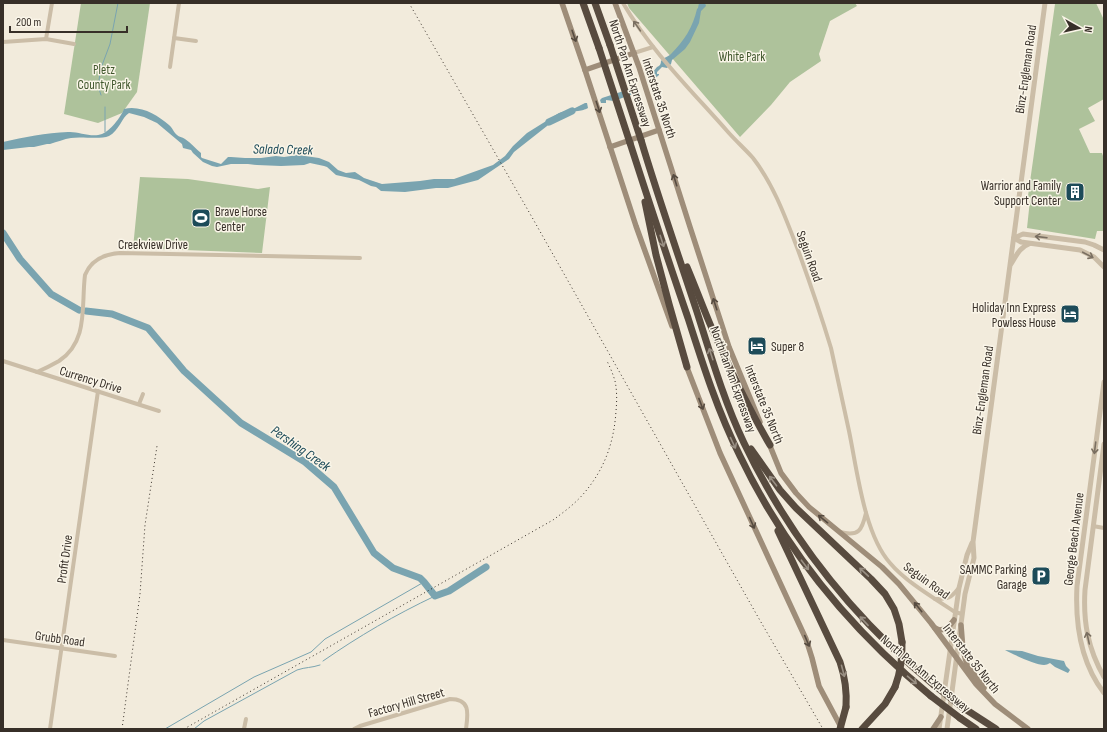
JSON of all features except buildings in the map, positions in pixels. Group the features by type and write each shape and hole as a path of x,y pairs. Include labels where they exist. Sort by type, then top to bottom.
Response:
{"highway":[{"name":"North Pan Am Expressway","path":"583,3 717,404 740,456 775,521 803,563 845,615 885,655 931,696 976,729"},
{"name":"North Pan Am Expressway","path":"595,3 732,416 763,480 789,524 822,571 853,609 897,654 934,685 975,716 997,729"},
{"path":"636,164 656,255 687,367"},
{"path":"676,247 687,268 741,393 770,445"},
{"path":"744,442 752,450 774,482 796,508 871,579 885,594 894,609 899,624 902,642 900,673 895,687 885,704 862,729"},
{"path":"775,521 778,534 844,673 846,685 846,708 841,729"}],"main road":[{"path":"562,3 636,226 720,453 806,639 819,686 841,729"},
{"name":"Interstate 35 North","path":"615,3 634,54 729,347 781,473 808,507 882,567 900,584 976,684 996,705 1028,729"},
{"path":"585,70 634,54"},
{"path":"610,147 659,130"},
{"path":"934,628 939,630 947,629 954,620"},
{"path":"961,625 963,650 967,665 996,705"},
{"path":"933,729 941,717"}],"street":[{"path":"46,39 52,3"},
{"path":"170,67 179,3"},
{"name":"Seguin Road","path":"623,3 634,22 653,47 754,159 771,186 784,215 831,348 866,512 876,540 889,563 904,577 955,612 962,614"},
{"name":"Binz-Engleman Road","path":"947,729 965,594 974,558 973,542 1045,3"},
{"path":"174,38 196,41"},
{"path":"3,42 46,39 74,44"},
{"path":"634,54 653,47"},
{"path":"1014,238 1023,234 1085,242 1104,250"},
{"path":"1014,238 1021,242 1080,250 1094,257 1104,267"},
{"path":"1010,267 1021,249 1024,246 1032,244"},
{"name":"Creekview Drive","path":"37,372 60,360 72,350 81,329 85,275 88,268 95,261 104,256 120,253 360,258"},
{"path":"3,361 37,372"},
{"name":"Currency Drive","path":"37,372 159,411"},
{"name":"George Beach Avenue","path":"1104,382 1101,427 1077,586 1076,603 1079,638 1083,652 1092,675 1104,693"},
{"name":"Profit Drive","path":"50,729 98,391"},
{"path":"139,404 143,394"},
{"name":"George Beach Avenue","path":"1104,444 1085,590 1084,618 1090,648 1104,677"},
{"path":"838,531 848,534 860,530 863,525 866,512"},
{"path":"1093,526 1104,528"},
{"name":"Binz-Engleman Road","path":"939,729 959,588 967,555 973,542"},
{"path":"935,599 948,598 952,596 959,588"},
{"name":"Grubb Road","path":"3,640 115,656"},
{"name":"Factory Hill Street","path":"354,729 450,699 459,700 464,703 468,711 466,729"},
{"path":"244,729 246,719"}],"green space":[{"name":"Pletz County Park","path":"81,3 150,3 137,92 122,113 98,123 64,114"},
{"name":"White Park","path":"627,3 855,3 857,6 830,21 819,54 821,61 790,82 771,105 740,137 629,8"},
{"path":"1096,3 1104,20 1104,99 1088,108 1095,121 1079,129 1090,153 1102,153 1104,159 1104,231 1097,231 1095,239 1027,228 1030,200 1028,196 1055,4"},
{"name":"Brave Horse Center","path":"140,177 188,179 258,189 270,187 262,253 133,248"}],"water":[{"path":"699,3 705,3 706,6 701,11 699,23 690,42 685,49 672,60 671,64 667,68 662,67 657,72 659,75 651,82 648,82 648,78 660,65 661,61 671,54 684,39 693,22"},
{"path":"636,87 638,92 614,101 606,100 606,103 601,103 600,100 602,98"},
{"path":"587,103 588,108 561,115 514,152 509,159 478,180 448,188 405,192 381,191 376,187 359,180 336,175 327,167 310,163 304,165 281,166 231,164 217,167 212,166 203,162 191,150 183,148 182,144 157,123 144,117 129,113 115,131 109,136 100,138 71,138 34,147 3,150 3,142 19,138 68,132 89,135 102,134 115,123 124,109 137,108 154,114 164,121 177,135 184,138 201,153 202,158 221,164 228,157 261,158 298,155 319,158 329,162 338,170 346,173 355,172 364,178 382,184 434,179 454,179 493,165 505,156 527,133 559,113"},
{"path":"1005,650 1022,651 1064,661 1070,670 1068,673 1050,663 1044,665 1036,663 1018,657"}],"waterway":[{"path":"101,95 99,89 101,68 110,44 118,3"},
{"path":"105,107 105,132"},
{"name":"Salado Creek","path":"549,122 572,111"},
{"name":"Pershing Creek","path":"3,233 20,259 51,294 79,310"},
{"name":"Pershing Creek","path":"86,311 112,314 148,328 184,371 241,423 305,462 334,487 374,553 393,568 420,578 435,596 449,591 486,567"},
{"path":"165,729 254,677 311,652 325,639 424,582"},
{"path":"323,661 378,626 435,596"},
{"path":"194,729 204,721 297,670 320,665"}],"railway":[{"path":"409,3 823,729"},
{"path":"184,729 553,520 566,511 592,483 603,464 611,444 615,422 616,384 607,361"},
{"path":"122,729 140,594 145,525 157,446"}],"place":[{"name":"Warrior and Family Support Center","path":"1075,192"},
{"name":"Brave Horse Center","path":"201,218"},
{"name":"Holiday Inn Express Powless House","path":"1070,314"},
{"name":"Super 8","path":"757,346"},
{"name":"SAMMC Parking Garage","path":"1041,576"}]}
